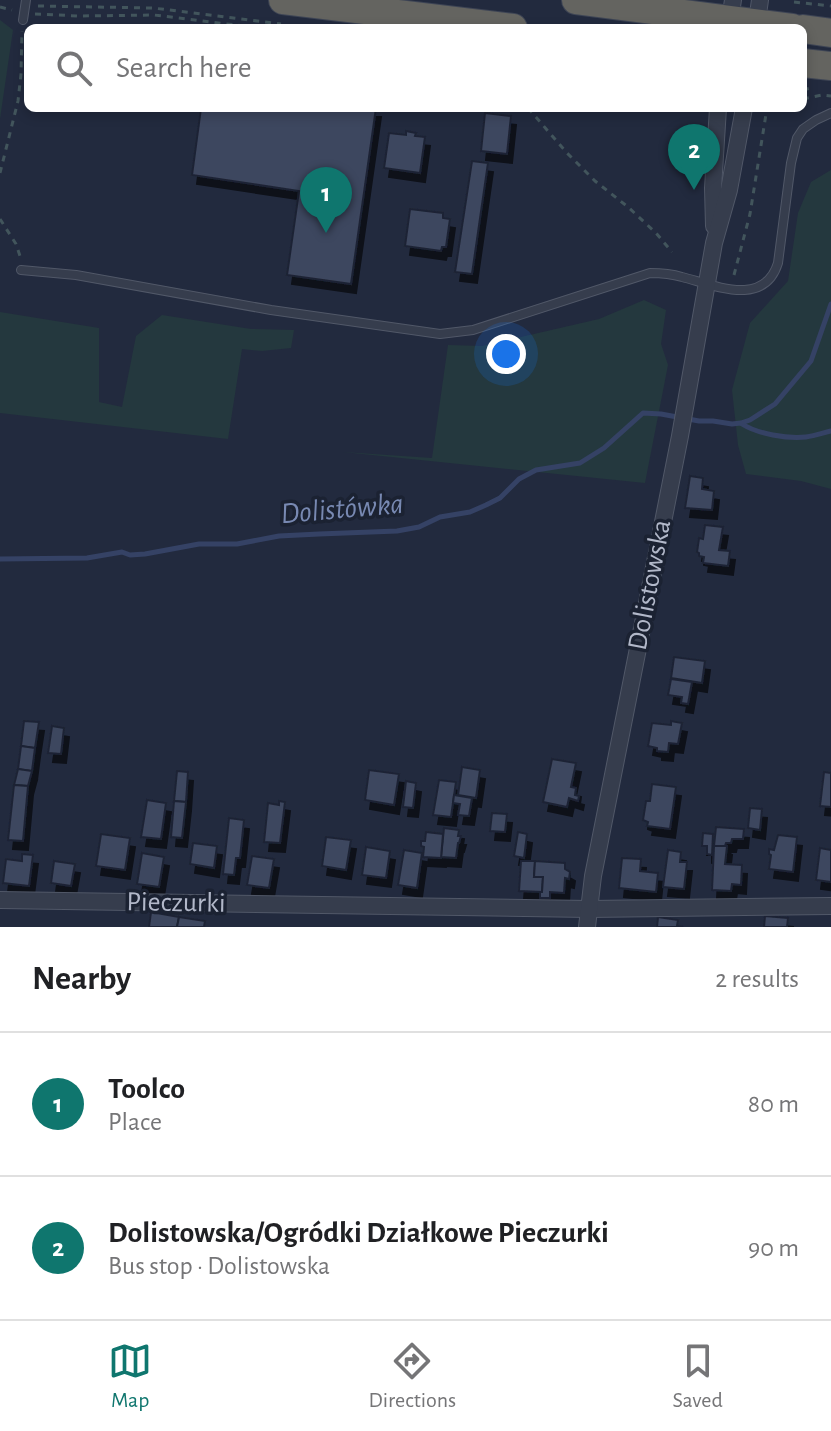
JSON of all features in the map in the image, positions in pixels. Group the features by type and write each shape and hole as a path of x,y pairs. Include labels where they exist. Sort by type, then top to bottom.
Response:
{"highway":[{"path":"576,0 744,16 793,15"},
{"path":"283,12 456,24"},
{"path":"807,30 831,33"},
{"path":"807,63 831,66"}],"street":[{"name":"Dolistowska","path":"714,243 713,188 718,112"},
{"name":"Dolistowska","path":"587,927 599,847 680,436 714,243 729,190 743,112"},
{"name":"Pieczurki","path":"0,900 589,909 831,906"}],"lane":[{"path":"23,20 26,0"},
{"path":"21,270 76,275 271,310 440,334 473,330 641,274 678,275 744,291 756,289 772,279 778,263 797,138 803,129 831,113"}],"path":[{"path":"35,5 283,12"},
{"path":"793,15 831,6"},
{"path":"0,7 15,11"},
{"path":"33,14 154,15 227,24"},
{"path":"0,173 18,101 23,20"},
{"path":"807,98 831,96"},
{"path":"531,112 595,181 628,207 672,252"},
{"path":"733,279 750,214 766,112"},
{"path":"0,219 16,244 21,270"}],"shaded area":[{"path":"0,20 13,30 0,119"},
{"path":"831,170 831,489 801,481 746,474 738,445 732,390 750,323 788,281 798,213 811,182"},
{"path":"644,300 666,310 661,344 668,365 645,483 343,452 432,458 448,345 482,346 599,319"},
{"path":"0,312 99,328 99,402 122,407 136,336 162,315 251,329 294,330 291,348 262,351 242,349 228,439 0,413"}],"building":[{"path":"200,112 375,112 351,284 287,275 299,191 192,175"},
{"path":"485,113 511,116 507,154 481,151"},
{"path":"406,131 425,137 420,173 384,168 389,133 406,135"},
{"path":"472,161 488,163 472,274 455,272"},
{"path":"410,209 443,213 443,218 450,219 446,247 442,247 441,251 405,246"},
{"path":"690,476 703,478 702,489 714,491 712,510 685,508"},
{"path":"705,525 723,527 719,550 730,551 728,566 703,563 704,557 699,556 699,538 703,539"},
{"path":"674,657 705,661 702,683 671,678"},
{"path":"671,679 692,682 688,704 681,703 682,697 668,695"},
{"path":"24,721 39,722 35,748 21,746"},
{"path":"671,721 682,723 678,744 669,743 668,752 648,746 652,723 671,725"},
{"path":"52,726 64,728 61,754 48,753"},
{"path":"21,746 35,748 32,771 18,769"},
{"path":"552,759 576,763 571,787 576,788 578,801 569,798 567,807 543,802"},
{"path":"462,767 480,770 476,798 458,795"},
{"path":"18,769 32,771 28,786 14,785"},
{"path":"369,770 399,774 394,805 365,800"},
{"path":"177,771 188,772 186,802 174,801"},
{"path":"824,772 831,773 831,807 820,806"},
{"path":"439,780 456,782 451,817 433,815"},
{"path":"406,781 416,783 413,808 403,807"},
{"path":"652,784 676,787 670,829 647,826 648,822 643,820"},
{"path":"14,785 28,786 23,841 8,840"},
{"path":"454,795 472,798 469,816 458,815 460,804 453,803"},
{"path":"147,800 166,803 161,839 141,837"},
{"path":"174,801 186,802 182,838 171,837"},
{"path":"279,801 285,802 280,843 264,842 268,803 279,805"},
{"path":"750,808 762,809 760,830 748,828"},
{"path":"492,813 507,814 505,832 490,831"},
{"path":"229,818 244,820 240,858 236,858 234,875 223,874"},
{"path":"716,827 744,829 743,839 732,839 725,846 714,846"},
{"path":"444,828 459,830 458,836 461,836 456,858 441,857"},
{"path":"426,832 443,834 441,858 423,857 421,841 425,841"},
{"path":"518,832 527,834 524,858 514,856"},
{"path":"703,833 713,834 712,855 707,854 707,846 702,846"},
{"path":"101,834 130,838 125,870 96,866"},
{"path":"778,835 797,837 793,872 769,869 769,849 774,850"},
{"path":"326,837 351,840 346,870 322,866"},
{"path":"193,843 217,846 214,868 190,864"},
{"path":"714,846 727,846 725,864 742,865 741,885 732,884 731,891 712,890"},
{"path":"366,847 390,851 386,878 362,875"},
{"path":"820,848 831,850 831,882 816,880"},
{"path":"404,850 422,853 417,888 398,885"},
{"path":"668,850 681,852 680,862 687,862 684,889 663,887"},
{"path":"142,853 164,857 159,887 137,884"},
{"path":"22,854 33,855 29,886 3,883 6,859 22,861"},
{"path":"252,856 274,859 269,888 247,885"},
{"path":"622,858 641,859 640,871 658,873 656,892 619,888"},
{"path":"54,861 75,864 71,886 51,883"},
{"path":"521,861 535,861 534,877 543,877 542,892 519,891"},
{"path":"535,861 565,863 565,869 570,872 569,879 565,878 564,893 550,892 550,898 540,898 543,877 534,877"},
{"path":"151,912 179,917 177,927 149,927"},
{"path":"765,916 788,918 787,927 764,927"},
{"path":"179,917 205,921 204,927 177,927"},
{"path":"658,917 678,920 677,926 683,927 657,927"}],"waterway":[{"name":"Dolistówka","path":"0,559 87,558 122,552 145,554 199,544 237,544 279,536 397,531 419,527 440,517 470,512 500,498 519,479 536,470 580,463 604,448 643,413 732,424 750,420 775,404 811,361 831,304"},
{"path":"742,424 764,433 790,437 809,437 831,431"}],"place":[{"name":"Dolistowska/Ogródki Działkowe Pieczurki","path":"694,190"},
{"name":"Toolco","path":"326,233"}]}
